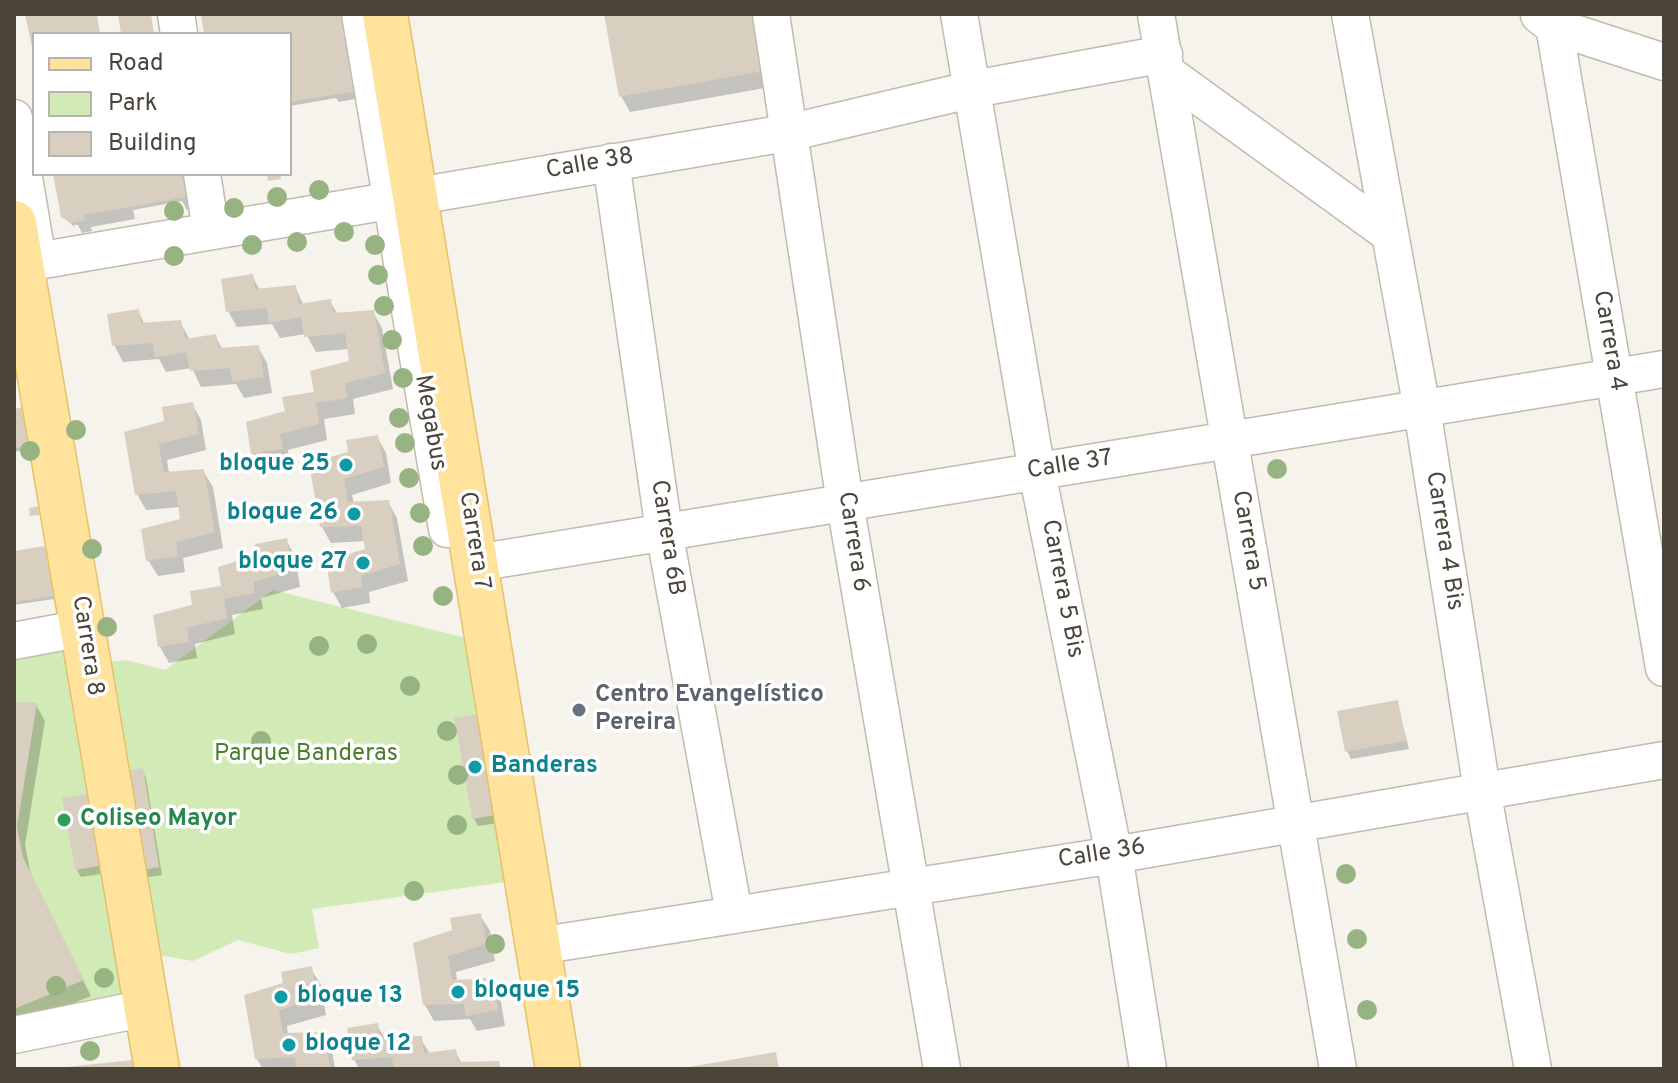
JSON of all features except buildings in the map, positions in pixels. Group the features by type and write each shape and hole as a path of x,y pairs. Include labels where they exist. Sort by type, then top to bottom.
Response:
{"main road":[{"name":"Carrera 7","path":"385,14 404,197 476,563 558,1069"},
{"name":"Carrera 8","path":"22,253 157,1069"}],"street":[{"name":"Megabus","path":"360,14 404,197 537,1069"},
{"name":"Carrera 6","path":"771,14 792,132 845,503 941,1069"},
{"name":"Carrera 5 Bis","path":"959,14 1037,472 1114,855 1148,1069"},
{"name":"Carrera 5","path":"1156,14 1338,1069"},
{"name":"Carrera 4 Bis","path":"1350,14 1422,409 1482,790 1533,1069"},
{"path":"1547,18 1664,62"},
{"name":"Carrera 4","path":"1547,18 1664,668"},
{"name":"Calle 38","path":"22,253 211,231 792,132 974,89 1165,63"},
{"path":"1165,63 1388,233"},
{"path":"14,118 22,253 171,1069"},
{"name":"Carrera 6B","path":"611,162 664,531 734,913"},
{"path":"202,176 211,231"},
{"name":"Calle 37","path":"476,563 1664,369"},
{"path":"14,641 83,628"},
{"name":"Calle 36","path":"538,946 910,884 1114,855 1294,821 1664,760"},
{"path":"14,1035 146,1008"}],"green space":[{"name":"Parque Banderas","path":"273,590 466,638 478,714 454,719 472,819 495,815 506,882 312,909 319,948 291,954 238,940 193,961 151,954 136,871 159,867 143,769 120,772 102,663 126,660 165,670"},
{"name":"Coliseo Mayor","path":"83,628 146,1008 14,1035 14,641"}],"place":[{"name":"bloque 25","path":"346,465"},
{"name":"bloque 26","path":"354,514"},
{"name":"bloque 27","path":"363,563"},
{"name":"Centro Evangelístico Pereira","path":"579,710"},
{"name":"Banderas","path":"475,767"},
{"name":"Coliseo Mayor","path":"64,820"},
{"name":"bloque 15","path":"458,992"},
{"name":"bloque 13","path":"281,997"},
{"name":"bloque 12","path":"289,1045"}]}
